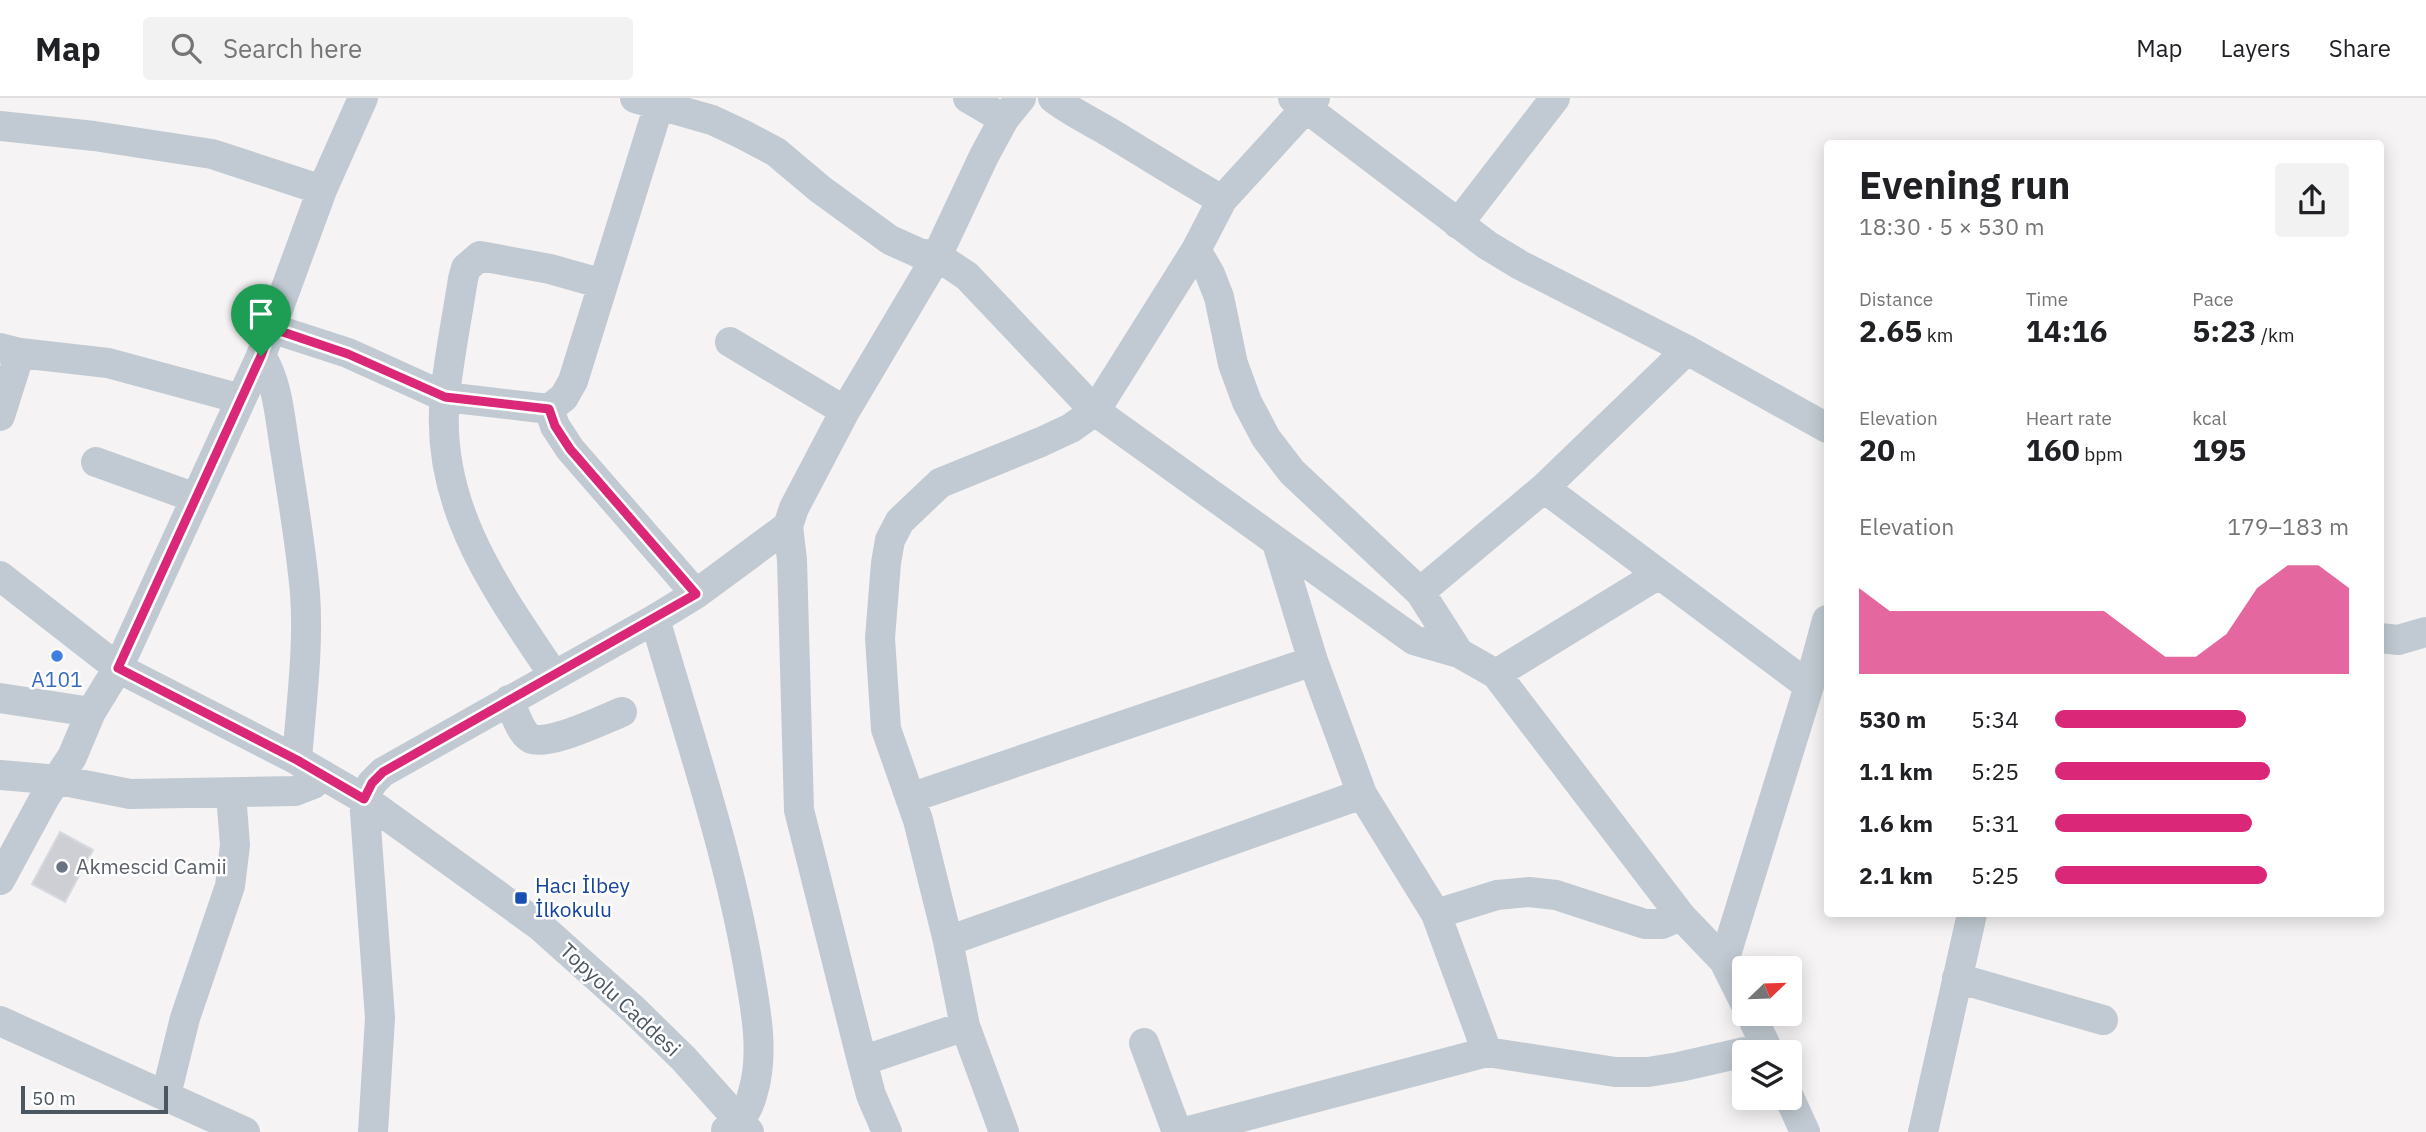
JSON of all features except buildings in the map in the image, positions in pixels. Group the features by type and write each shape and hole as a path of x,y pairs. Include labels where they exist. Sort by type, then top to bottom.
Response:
{"street":[{"path":"0,880 45,797 72,757 91,712 118,668 261,356 322,190 363,98"},
{"path":"887,1132 871,1095 799,810 792,560 788,526 794,508 845,411 937,256 984,156 1013,108 968,98"},
{"path":"1053,98 1070,112 1111,133 1168,170 1222,200"},
{"path":"1458,224 1555,98"},
{"path":"271,328 348,354 445,397 549,409 564,397 573,381 603,284 647,101 712,120 776,152 820,189 890,240 919,253 937,256 967,276 1095,411 1414,640 1459,653 1496,674 1681,916 1724,961 1732,977"},
{"path":"1004,1132 965,1026 948,941 918,820 886,729 880,638 890,540 900,521 940,483 1041,442 1071,428 1095,411 1196,250 1222,200 1304,102 1487,245 1520,265 1687,350 1824,426"},
{"path":"0,126 94,136 212,154 322,190"},
{"path":"1196,250 1210,274 1219,298 1233,364 1242,389 1266,438 1293,472 1420,593 1459,653"},
{"path":"553,674 493,585 462,516 448,461 445,397 463,279 466,268 480,257 550,269 603,284"},
{"path":"730,342 845,411"},
{"path":"1420,593 1544,488 1687,350"},
{"path":"0,416 10,351 108,363 241,399"},
{"path":"261,356 268,368 279,411 305,595 305,643 297,760"},
{"path":"549,409 555,426 570,449 696,594"},
{"path":"96,462 195,498"},
{"path":"1544,488 1809,686"},
{"path":"373,1132 380,1018 364,799 372,783 383,772 696,594 788,526"},
{"path":"1277,543 1313,661 1362,794 1436,914 1487,1052"},
{"path":"1496,674 1659,573"},
{"name":"Topyolu Caddesi","path":"0,576 118,668 297,760 364,799 540,926 684,1059 738,1128"},
{"path":"655,619 715,815 737,902 754,998 757,1048 755,1081 748,1107 738,1128"},
{"path":"1724,961 1824,631"},
{"path":"2384,638 2399,640 2426,632"},
{"path":"910,797 1313,661"},
{"path":"0,698 91,712"},
{"path":"509,700 527,737 536,741 550,740 622,712"},
{"path":"0,775 59,780 130,794 295,791 313,784 323,775"},
{"path":"166,1095 185,1018 230,886 235,845 231,794"},
{"path":"948,941 1362,794"},
{"path":"1436,914 1497,895 1529,892 1556,895 1645,924 1662,924 1681,916"},
{"path":"1923,1132 1971,917"},
{"path":"1957,978 2103,1020"},
{"path":"0,1021 245,1132"},
{"path":"862,1061 965,1026"},
{"path":"1144,1043 1177,1132"},
{"path":"1185,1132 1487,1052 1615,1072 1669,1069 1732,1056"},
{"path":"1796,1110 1805,1132"}],"place":[{"name":"A101","path":"57,656"},
{"name":"Akmescid Camii","path":"62,867"},
{"name":"Hacı İlbey İlkokulu","path":"521,898"}],"route":[{"path":"271,328 348,354 445,397 549,409 562,439 696,594 383,772 372,783 364,799 297,760 118,668 261,356 271,328"}]}
